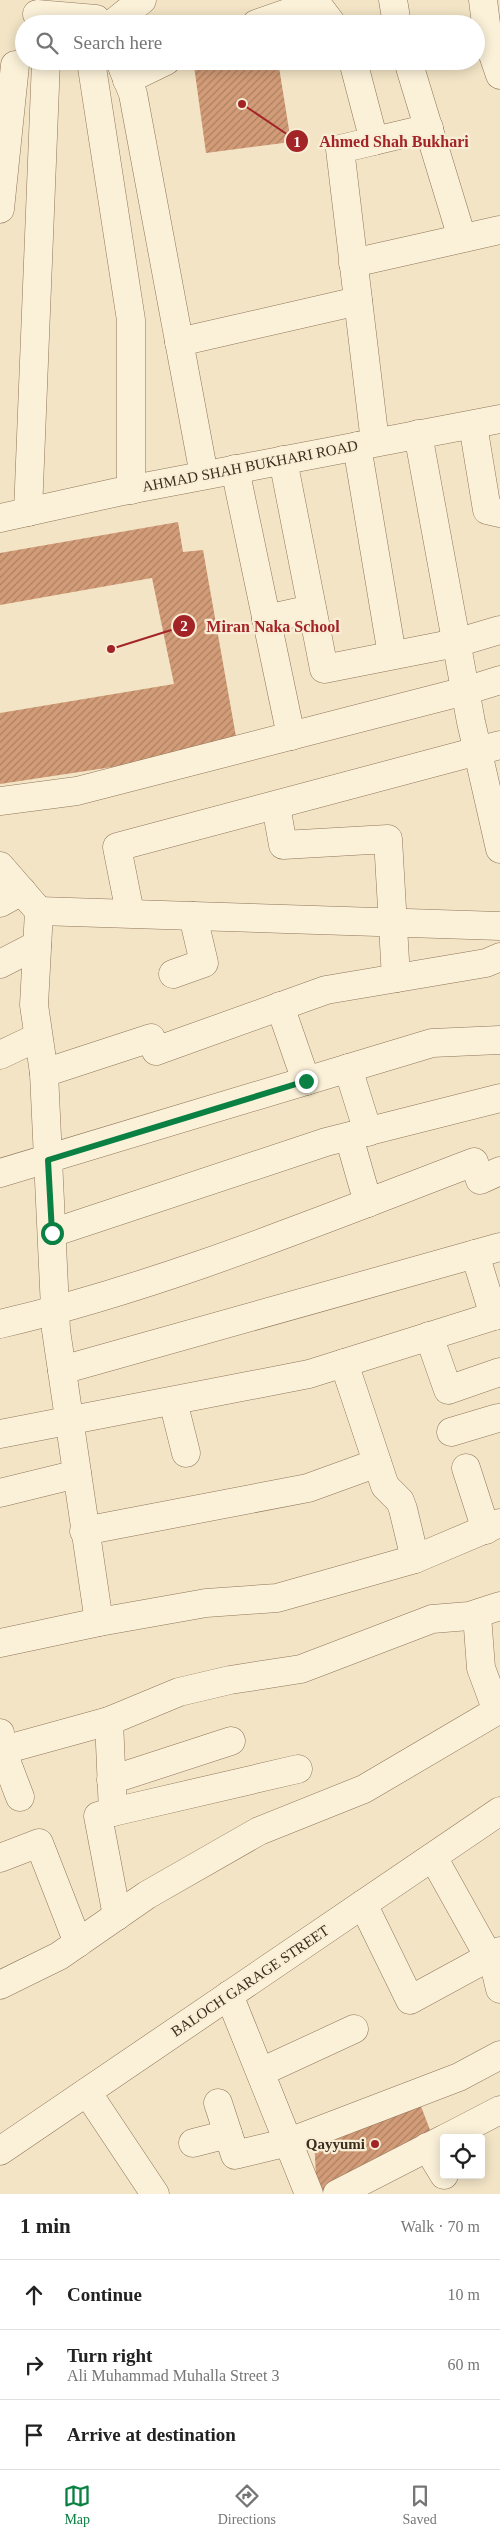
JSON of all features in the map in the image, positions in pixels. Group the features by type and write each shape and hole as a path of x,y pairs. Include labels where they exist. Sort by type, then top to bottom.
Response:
{"street":[{"path":"123,15 142,0"},
{"path":"393,0 396,15"},
{"path":"484,0 488,40 500,75"},
{"path":"294,15 320,9"},
{"path":"0,91 2,91 15,64"},
{"path":"0,209 17,70"},
{"path":"28,512 46,70"},
{"path":"92,70 131,320 131,490"},
{"path":"355,70 374,141"},
{"path":"411,70 462,238"},
{"path":"124,71 133,94 204,475"},
{"path":"392,655 366,444 358,301 340,149 429,128"},
{"path":"353,263 500,230"},
{"path":"179,342 358,301"},
{"name":"AHMAD SHAH BUKHARI ROAD","path":"0,518 204,475 500,419"},
{"path":"473,424 490,473 487,510 500,513"},
{"path":"418,434 465,691 489,748 498,831"},
{"path":"283,460 324,669 456,643 500,630"},
{"path":"235,469 290,736"},
{"path":"266,619 312,609"},
{"path":"0,801 77,791 465,691 500,680"},
{"path":"130,913 117,847 489,748"},
{"path":"276,806 283,844 388,839 396,978"},
{"path":"0,866 20,902 37,945 34,1005 44,1073 55,1311 84,1531 99,1622"},
{"path":"20,902 130,913 500,926"},
{"path":"173,974 204,963 193,916"},
{"path":"0,964 37,945"},
{"path":"44,1073 151,1038 156,1051 326,990 486,963 500,957"},
{"path":"280,1006 306,1081"},
{"path":"0,1055 38,1036"},
{"path":"0,1174 432,1043 500,1040"},
{"path":"348,1068 368,1203"},
{"path":"52,1233 359,1134 500,1098"},
{"path":"0,1318 0,1324 55,1311 273,1239 474,1162 480,1180 500,1171"},
{"path":"0,1434 309,1374 497,1315 488,1250 62,1370"},
{"path":"429,1336 448,1390 492,1375 499,1421 452,1432"},
{"path":"344,1363 385,1486 400,1501 403,1509 415,1559"},
{"path":"173,1401 186,1453"},
{"path":"84,1531 308,1488 377,1464"},
{"path":"2,1646 99,1622 206,1603 277,1598 415,1559 493,1527 466,1468"},
{"path":"0,1492 77,1474"},
{"path":"0,1985 59,1956 147,1895 259,1831 364,1789 497,1716 481,1668 489,1610 432,1619 301,1670 230,1680 179,1692 109,1720 1,1745 20,1797"},
{"path":"109,1720 113,1812"},
{"path":"112,1780 231,1741"},
{"path":"117,1916 98,1816 298,1770"},
{"name":"BALOCH GARAGE STREET","path":"0,2151 500,1811"},
{"path":"0,1858 39,1843 78,1943"},
{"path":"433,1857 494,1954 500,1989"},
{"path":"363,1904 410,2000 494,1954"},
{"path":"229,1995 309,2194"},
{"path":"261,2072 354,2029"},
{"path":"218,2103 235,2154 289,2142 459,2077 500,2055"},
{"path":"87,2092 155,2194"},
{"path":"336,2194 500,2110"},
{"path":"193,2143 228,2134"},
{"path":"446,2179 455,2194"}],"building":[{"path":"195,70 279,70 291,142 206,153"},
{"path":"178,522 183,552 203,550 238,748 0,784 0,713 174,684 152,578 0,605 0,553"},
{"name":"Qayyumi","path":"417,2096 437,2148 317,2194 314,2139"}],"place":[{"name":"Ahmed Shah Bukhari","path":"242,104"},
{"name":"Miran Naka School","path":"111,649"},
{"name":"Qayyumi","path":"375,2144"}],"route":[{"path":"52,1233 48,1160 306,1081"}]}
